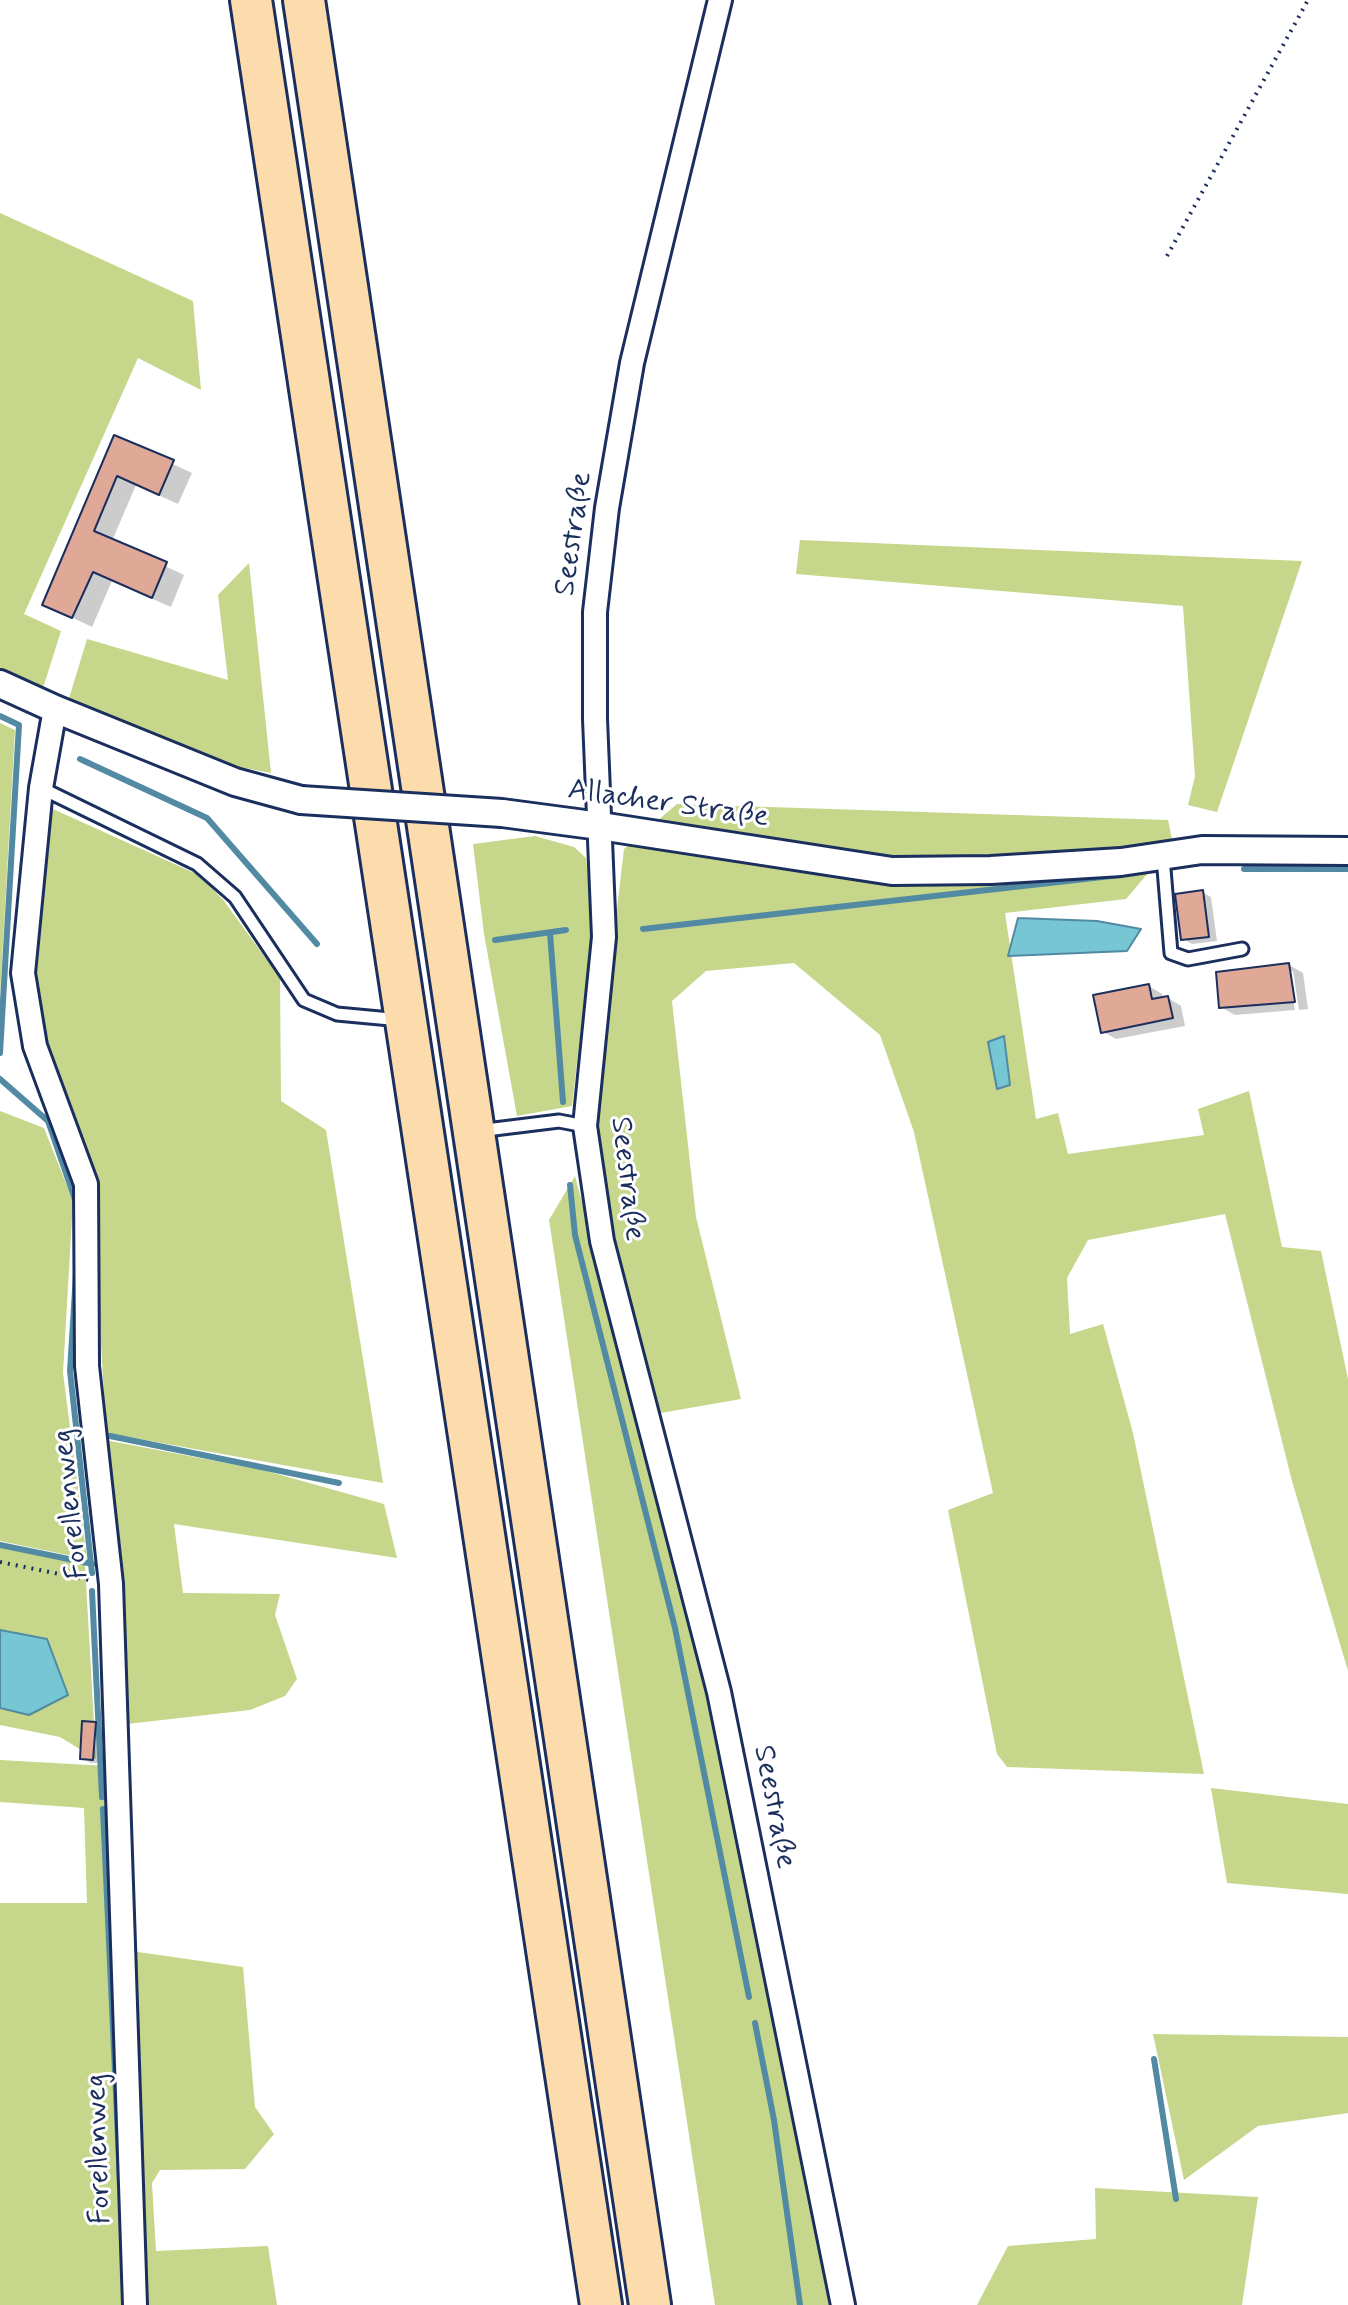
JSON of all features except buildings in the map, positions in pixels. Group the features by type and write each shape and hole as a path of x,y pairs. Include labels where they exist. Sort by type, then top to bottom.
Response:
{"highway":[{"path":"251,0 601,2305"},
{"path":"304,0 650,2305"}],"street":[{"name":"Seestraße","path":"720,0 632,363 607,508 595,612 595,719 604,937 585,1126 602,1241 719,1692 843,2305"},
{"name":"Allacher Straße","path":"0,684 235,782 301,800 502,813 892,871 991,870 1121,862 1202,850 1348,851"},
{"name":"Forellenweg","path":"55,709 41,788 23,973 35,1046 86,1184 87,1366 111,1584 135,2305"}],"lane":[{"path":"41,788 197,864 235,897 304,1000 337,1014 406,1020"},
{"path":"1162,856 1171,953 1188,959 1242,949"},
{"path":"475,1132 559,1121 585,1126"}],"path":[{"path":"1167,256 1308,0"},
{"path":"0,1562 111,1584"}],"green space":[{"path":"0,213 193,301 201,390 138,358 24,614 61,631 43,688 0,669"},
{"path":"800,540 1302,561 1217,812 1188,805 1195,776 1183,606 796,574"},
{"path":"249,563 271,773 225,764 67,705 87,639 228,680 218,595"},
{"path":"0,723 15,730 0,996"},
{"path":"677,804 1168,820 1173,844 1126,899 1005,913 1036,1119 1058,1113 1068,1154 1204,1135 1198,1109 1249,1091 1282,1247 1321,1251 1348,1379 1348,1671 1292,1481 1225,1214 1088,1240 1067,1278 1070,1334 1103,1324 1133,1433 1204,1774 1007,1767 997,1754 948,1510 993,1493 914,1132 880,1035 794,963 706,971 672,1001 696,1217 741,1399 655,1414 608,1240 591,1129 624,849"},
{"path":"53,809 201,876 224,901 280,978 281,1101 326,1130 383,1483 106,1433 92,1179 40,1046 33,978 41,837"},
{"path":"535,836 574,847 586,858 593,924 572,1106 517,1116 484,934 473,844"},
{"path":"0,1111 44,1128 73,1201 63,1373 87,1559 0,1541"},
{"path":"575,1176 698,1638 835,2305 715,2305 549,1220"},
{"path":"105,1440 263,1470 384,1504 397,1558 174,1524 183,1593 280,1594 275,1615 297,1679 285,1696 250,1710 127,1724"},
{"path":"0,1547 85,1565 96,1759 60,1737 0,1725"},
{"path":"0,1760 107,1766 131,1951 243,1967 255,2107 274,2134 245,2169 160,2170 152,2183 156,2251 268,2246 277,2305 0,2305 0,1903 87,1903 84,1808 0,1802"},
{"path":"1211,1788 1348,1804 1348,1894 1227,1883"},
{"path":"1153,2034 1348,2037 1348,2113 1258,2126 1184,2180"},
{"path":"1095,2188 1258,2197 1242,2305 977,2305 1008,2246 1096,2239"}],"water":[{"path":"1018,918 1097,921 1141,929 1127,951 1008,956"},
{"path":"1004,1036 1010,1085 997,1089 988,1042"},
{"path":"0,1630 47,1639 68,1695 29,1715 0,1708"}],"waterway":[{"path":"0,716 19,725 0,1053"},
{"path":"80,759 207,818 317,944"},
{"path":"1244,869 1348,869"},
{"path":"643,929 1120,875"},
{"path":"495,940 566,930"},
{"path":"550,933 563,1102"},
{"path":"0,1079 48,1121 78,1208"},
{"path":"570,1185 575,1235 675,1628 749,1997"},
{"path":"76,1274 70,1371 92,1573"},
{"path":"110,1436 339,1483"},
{"path":"0,1545 93,1564"},
{"path":"92,1591 102,1797"},
{"path":"103,1809 120,2182"},
{"path":"755,2023 774,2120 800,2305"},
{"path":"1154,2059 1176,2199"}]}
